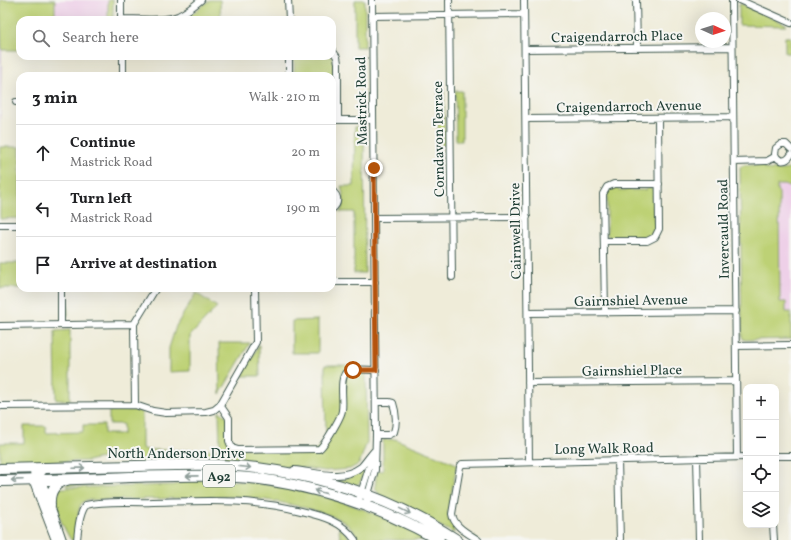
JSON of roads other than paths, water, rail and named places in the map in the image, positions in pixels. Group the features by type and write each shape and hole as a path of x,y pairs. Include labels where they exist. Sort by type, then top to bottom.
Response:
{"main road":[{"name":"North Anderson Drive","path":"0,470 205,465 243,467 275,471 314,479 363,499 390,515 439,540"},
{"name":"North Anderson Drive","path":"0,481 174,476 227,476 259,479 363,499 406,511 457,540"},
{"path":"50,505 49,498 53,489 64,480 77,479"}],"street":[{"path":"121,0 121,16"},
{"path":"178,16 201,0"},
{"path":"288,0 288,16"},
{"name":"Mastrick Road","path":"363,499 375,470 376,435 372,0"},
{"name":"Corndavon Terrace","path":"449,0 452,277"},
{"name":"Cairnwell Drive","path":"524,0 529,462"},
{"path":"636,0 636,47"},
{"name":"Invercauld Road","path":"732,0 737,457"},
{"path":"739,0 791,23"},
{"path":"372,16 524,14"},
{"name":"Craigendarroch Place","path":"525,49 732,47"},
{"path":"336,56 338,63 336,101"},
{"path":"123,60 123,72"},
{"path":"289,60 289,72"},
{"name":"Craigendarroch Avenue","path":"526,119 733,117"},
{"path":"604,241 647,241 655,237 659,230 658,118"},
{"path":"336,120 373,120"},
{"path":"791,149 786,144 781,144 775,151 776,156 783,161 788,159 791,155"},
{"path":"734,162 767,162 776,156"},
{"path":"605,312 603,194 607,187 614,184 659,184"},
{"path":"336,196 338,201 336,206"},
{"path":"374,218 526,216"},
{"path":"0,225 16,224"},
{"path":"336,282 374,282"},
{"path":"61,292 61,325"},
{"path":"135,405 134,324 154,292"},
{"path":"0,406 135,405 153,411 166,413 206,412 214,410 220,405 256,342 255,292"},
{"name":"Gairnshiel Avenue","path":"528,314 736,311"},
{"path":"0,326 134,324"},
{"path":"736,346 791,345"},
{"path":"220,405 229,418 229,441 232,448 238,450 319,449 323,447 342,411 342,380 344,375 348,371 353,370 376,370"},
{"name":"Gairnshiel Place","path":"528,383 736,381"},
{"path":"376,402 389,402 393,404 395,409 395,428 392,434 376,435"},
{"path":"275,471 295,470 326,475 343,475 360,468 375,450"},
{"path":"779,456 791,456"},
{"name":"Long Walk Road","path":"478,540 453,520 452,514 460,467 462,464 743,457"},
{"path":"697,458 699,540"},
{"path":"618,460 620,540"},
{"path":"37,468 37,480 56,540"},
{"path":"37,480 50,505 62,540"},
{"path":"77,540 83,508 86,505 230,500 288,507 311,513 335,521 350,532 355,540"},
{"path":"773,528 774,540"}]}
